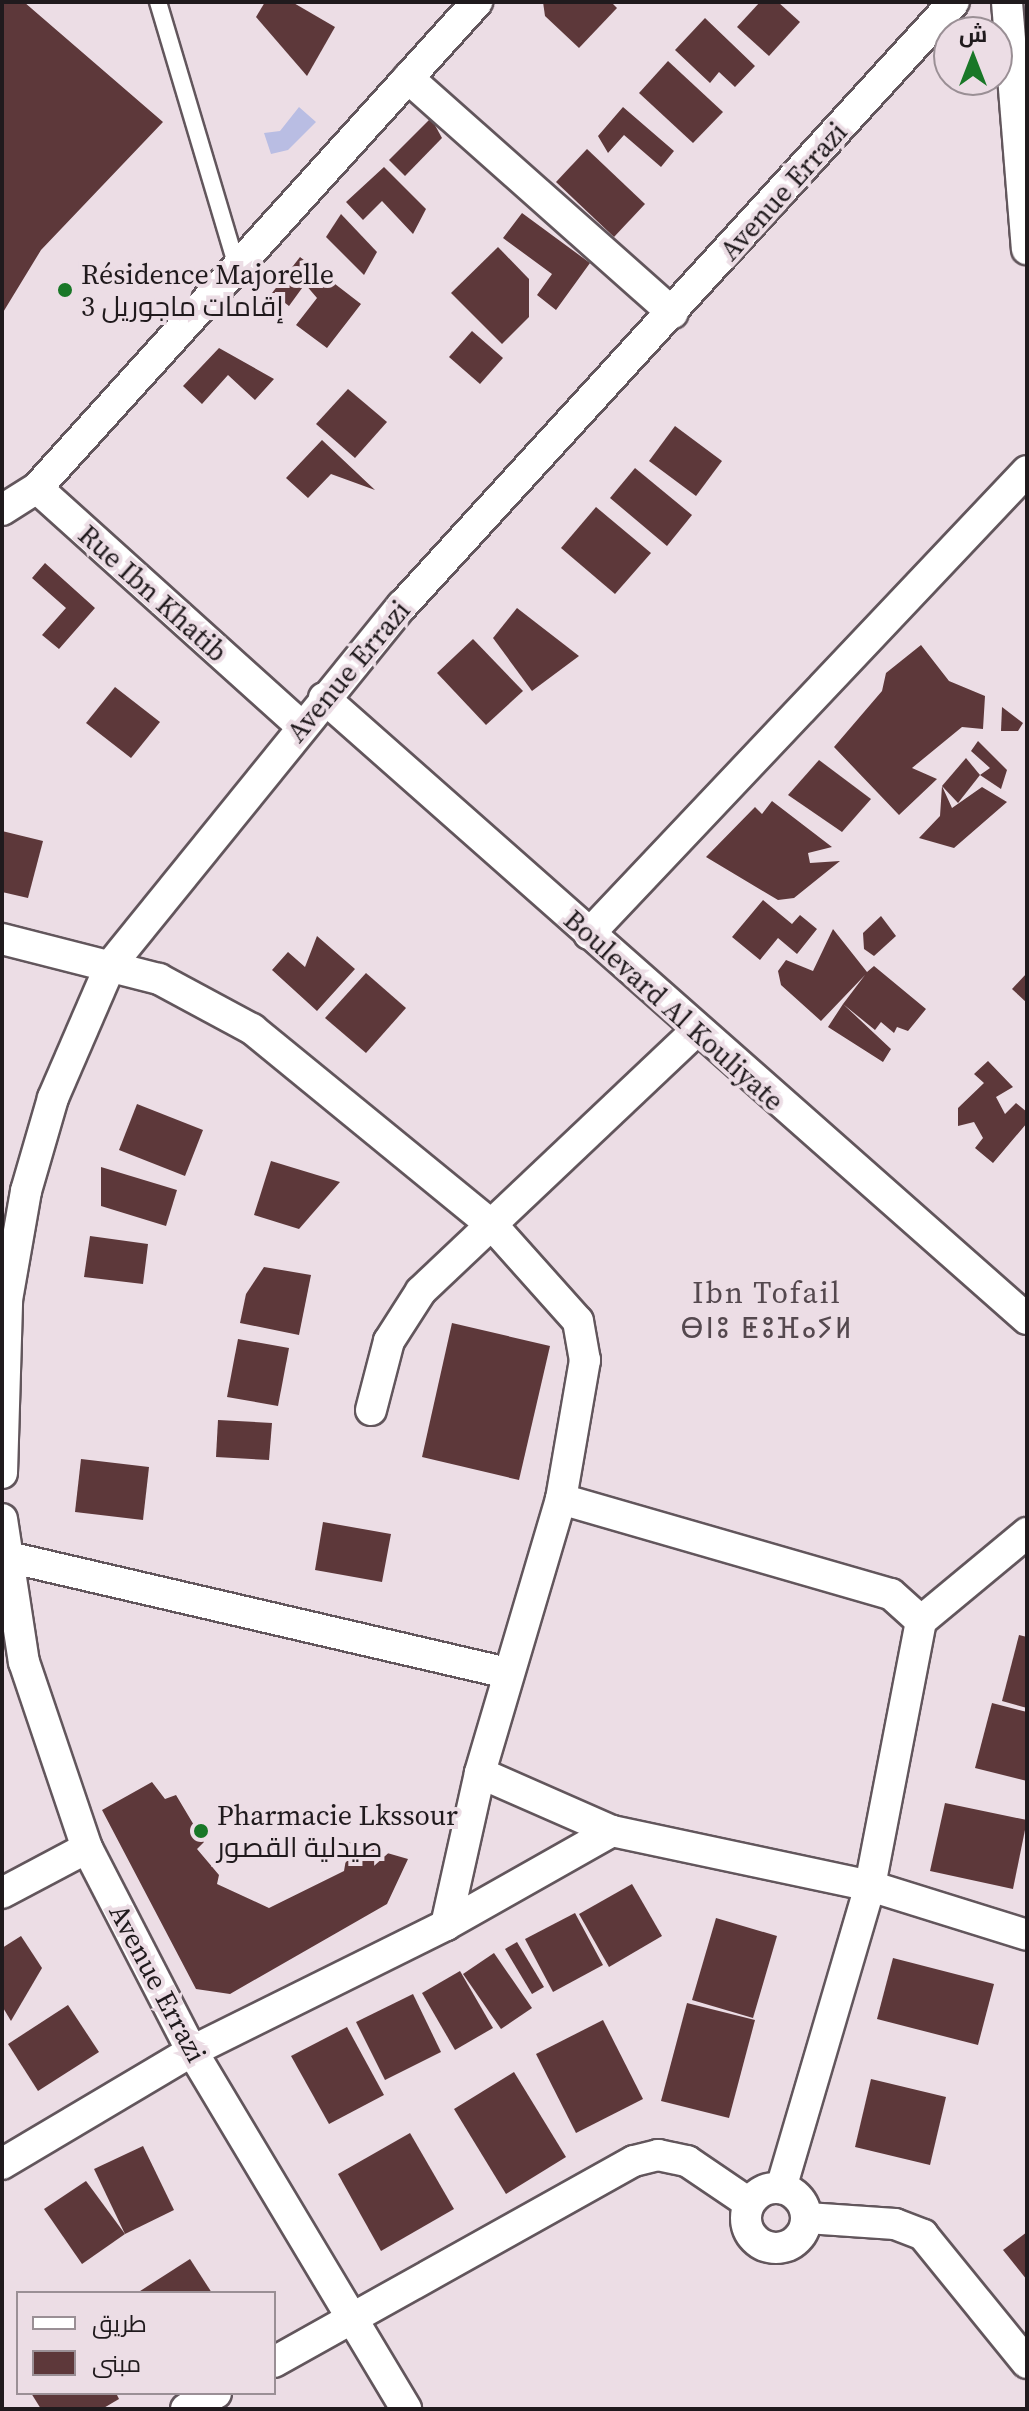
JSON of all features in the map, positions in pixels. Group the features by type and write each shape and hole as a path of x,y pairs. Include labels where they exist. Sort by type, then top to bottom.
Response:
{"street":[{"path":"2,510 37,488 236,263 477,2"},
{"name":"Avenue Errazi","path":"2,1473 5,1299 53,1098 110,966 324,698 954,2"},
{"path":"1007,2 1027,249"},
{"path":"408,78 673,313"},
{"path":"589,934 1027,471"},
{"name":"Rue Ibn Khatib","path":"37,488 301,726"},
{"name":"Boulevard Al Kouliyate","path":"324,698 696,1031 1027,1319"},
{"path":"2,939 159,979 252,1029 493,1226 578,1321 584,1340 561,1499 507,1673 480,1773 446,1925"},
{"path":"371,1410 401,1317 696,1031"},
{"path":"561,1499 878,1590 921,1621"},
{"name":"Avenue Errazi","path":"2,1519 4,1556 24,1662 87,1848 192,2051 357,2317 406,2409"},
{"path":"781,2188 870,1886 921,1621 1027,1533"},
{"path":"4,1556 507,1673"},
{"path":"480,1773 612,1831 870,1886 1027,1935"},
{"path":"2,2164 192,2051 446,1925 612,1831"},
{"path":"2,1893 87,1848"},
{"path":"276,2361 634,2161 658,2155 687,2161 749,2203"},
{"path":"781,2188 799,2198 807,2218 800,2236 773,2248 749,2232 749,2203 763,2190 781,2188"},
{"path":"807,2218 895,2224 923,2235 1027,2363"},
{"path":"186,2409 212,2395"}],"lane":[{"path":"158,2 236,263"}],"water":[{"path":"299,107 316,122 288,150 271,154 264,133 280,131"}],"building":[{"path":"2,2 24,2 163,122 41,250 2,314"},
{"path":"265,2 292,2 335,27 307,76 256,17"},
{"path":"543,2 611,2 617,8 579,48 545,16"},
{"path":"760,2 778,2 800,22 769,56 737,27"},
{"path":"705,18 755,66 735,87 719,72 710,83 675,50"},
{"path":"668,61 723,112 693,143 639,93"},
{"path":"623,107 674,151 661,167 624,135 608,153 598,136"},
{"path":"431,118 442,138 405,176 389,160"},
{"path":"587,149 645,204 614,237 556,182"},
{"path":"384,167 426,209 413,234 382,201 363,220 346,202"},
{"path":"522,213 590,263 556,310 537,295 552,274 503,238"},
{"path":"341,214 377,252 364,275 326,237"},
{"path":"498,247 529,279 529,317 502,344 451,293"},
{"path":"300,257 361,304 327,348 296,325 317,298 305,284 289,306 272,293"},
{"path":"472,331 503,358 480,384 449,357"},
{"path":"219,348 274,379 255,400 228,375 202,404 183,386"},
{"path":"348,389 387,422 355,458 316,424"},
{"path":"675,426 722,461 696,496 649,461"},
{"path":"322,440 375,490 331,474 308,498 286,478"},
{"path":"635,468 692,515 667,546 610,498"},
{"path":"596,507 651,553 615,594 561,548"},
{"path":"45,563 95,608 59,649 42,635 66,608 32,578"},
{"path":"517,608 579,656 532,691 493,638"},
{"path":"473,639 523,691 486,725 437,673"},
{"path":"921,645 949,681 985,696 983,729 962,727 912,768 937,779 899,815 834,747 882,691 886,673"},
{"path":"115,687 160,722 131,758 86,723"},
{"path":"1002,707 1023,723 1018,731 1001,731"},
{"path":"978,741 1007,770 1001,789 980,775 990,768 971,751"},
{"path":"966,758 980,775 958,803 942,786"},
{"path":"819,760 871,799 842,832 788,795"},
{"path":"942,786 952,808 982,787 1007,802 954,848 919,838 940,816"},
{"path":"772,801 832,847 808,853 810,863 840,861 794,898 778,900 706,857 755,807 762,814"},
{"path":"2,831 43,841 28,898 2,892"},
{"path":"763,900 792,924 800,915 817,929 797,954 778,938 760,960 732,937"},
{"path":"881,916 896,936 874,956 864,949 863,933"},
{"path":"833,929 867,972 874,966 926,1009 908,1031 897,1027 894,1033 881,1022 875,1030 843,1004 865,975 821,1021 781,985 778,971 786,960 813,971"},
{"path":"317,936 355,969 317,1011 272,970 288,952 305,967"},
{"path":"366,973 406,1008 366,1053 325,1018"},
{"path":"1027,973 1027,1003 1012,989"},
{"path":"843,1004 891,1049 883,1062 828,1027"},
{"path":"988,1061 1013,1087 996,1097 1005,1114 1016,1103 1027,1112 1027,1123 993,1163 975,1148 983,1138 974,1122 958,1126 958,1108 984,1083 974,1074"},
{"path":"137,1104 203,1130 185,1176 119,1150"},
{"path":"271,1161 340,1182 299,1229 254,1215"},
{"path":"101,1167 177,1190 166,1226 101,1206"},
{"path":"90,1236 148,1244 143,1284 84,1277"},
{"path":"264,1267 311,1275 299,1335 240,1323 246,1294"},
{"path":"452,1323 550,1346 519,1480 422,1457"},
{"path":"238,1339 289,1348 278,1406 227,1397"},
{"path":"218,1420 272,1423 269,1460 216,1457"},
{"path":"81,1459 149,1467 143,1520 75,1512"},
{"path":"323,1522 391,1534 382,1582 315,1570"},
{"path":"1019,1635 1027,1637 1027,1708 1002,1701"},
{"path":"992,1703 1027,1712 1027,1781 975,1768"},
{"path":"152,1782 165,1799 176,1795 204,1842 197,1849 219,1875 217,1884 269,1908 344,1871 349,1842 408,1859 387,1904 230,1994 196,1989 102,1810"},
{"path":"945,1803 1027,1820 1013,1889 930,1871"},
{"path":"632,1884 662,1936 609,1967 579,1914"},
{"path":"575,1913 603,1965 553,1992 525,1939"},
{"path":"716,1918 777,1936 753,2018 692,2000"},
{"path":"21,1936 42,1968 11,2021 2,2006 2,1948"},
{"path":"517,1942 544,1987 532,1994 505,1949"},
{"path":"494,1953 532,2008 501,2029 463,1974"},
{"path":"893,1958 994,1984 978,2045 877,2019"},
{"path":"460,1971 493,2028 455,2050 422,1993"},
{"path":"413,1994 441,2052 385,2080 356,2022"},
{"path":"687,2003 755,2020 729,2118 661,2101"},
{"path":"68,2005 99,2052 38,2091 8,2044"},
{"path":"603,2020 643,2099 576,2133 536,2054"},
{"path":"347,2027 384,2095 329,2124 291,2056"},
{"path":"514,2072 566,2157 506,2194 454,2109"},
{"path":"871,2079 946,2097 930,2165 855,2147"},
{"path":"410,2133 454,2209 381,2251 338,2174"},
{"path":"143,2146 174,2210 125,2234 94,2169"},
{"path":"86,2181 125,2234 82,2264 44,2209"},
{"path":"1027,2232 1027,2280 1003,2250"},
{"path":"190,2259 211,2291 140,2291"},
{"path":"32,2395 117,2395 119,2399 102,2409 41,2409"}],"place":[{"name":"Résidence Majorelle إقامات ماجوريل 3","path":"65,290"},
{"name":"Pharmacie Lkssour صيدلية القصور","path":"201,1831"}],"district":[{"name":"Ibn Tofail ⴱⵏⵓ ⵟⵓⴼⴰⵢⵍ","path":"767,1310"}]}
